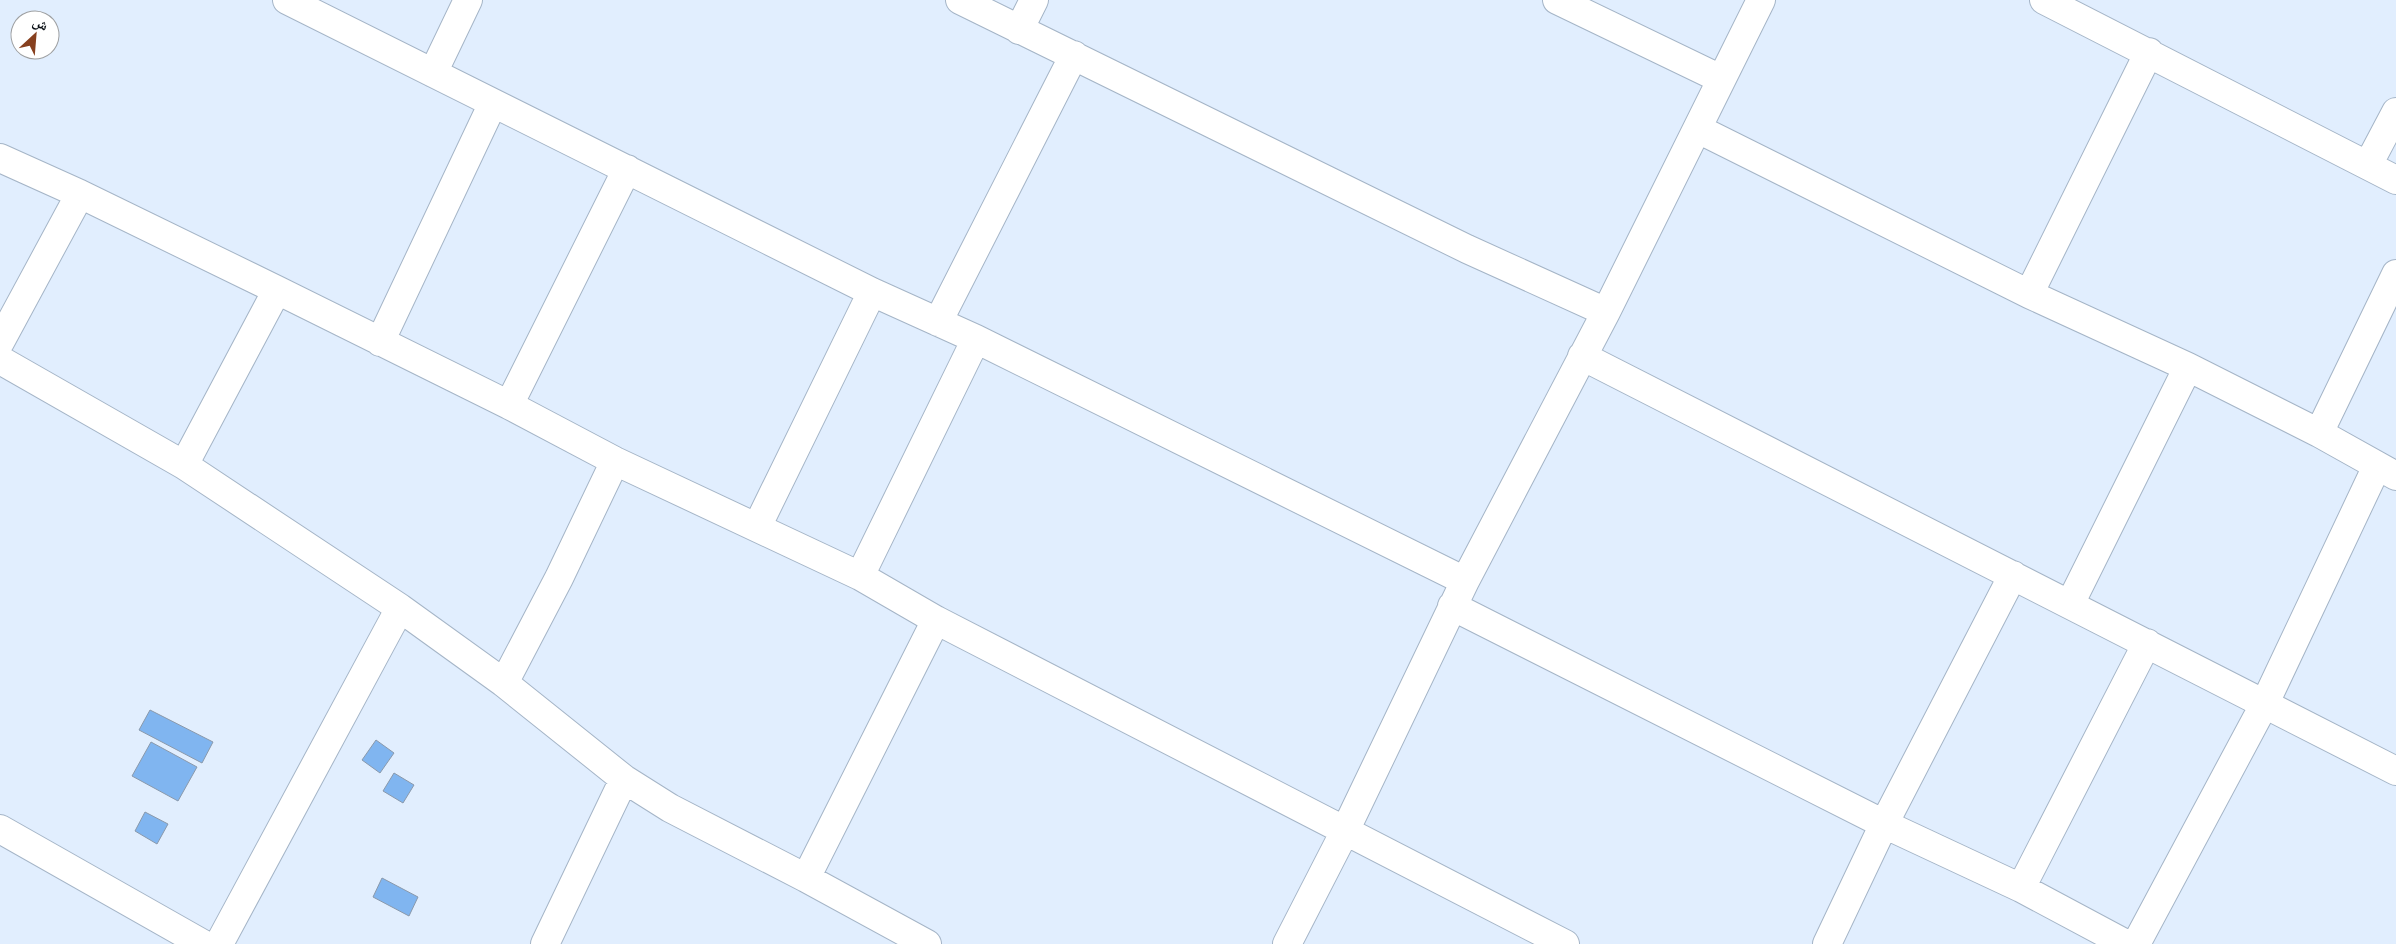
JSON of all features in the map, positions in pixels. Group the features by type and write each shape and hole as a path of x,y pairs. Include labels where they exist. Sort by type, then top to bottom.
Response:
{"street":[{"path":"287,0 872,292 976,339 1464,581"},
{"path":"433,73 468,0"},
{"path":"960,0 1458,244 1606,312"},
{"path":"1019,30 1034,0"},
{"path":"1557,0 1721,79"},
{"path":"1287,944 1344,831 1464,581 1606,312 1761,0"},
{"path":"2044,0 2149,52 2396,180"},
{"path":"2029,294 2149,52"},
{"path":"938,322 1074,55"},
{"path":"380,342 493,103"},
{"path":"2368,165 2396,112"},
{"path":"1698,129 2029,294 2188,368 2319,433 2387,471 2136,944"},
{"path":"0,158 80,194 277,290 508,405 615,461 860,576 936,620 1565,944"},
{"path":"508,405 626,168"},
{"path":"0,342 80,194"},
{"path":"2319,433 2396,274"},
{"path":"184,465 277,290"},
{"path":"757,527 872,292"},
{"path":"860,576 976,339"},
{"path":"1582,356 2396,771"},
{"path":"0,360 184,465 400,608 504,682 624,779 670,808 806,878 927,944"},
{"path":"2070,604 2188,368"},
{"path":"504,682 559,578 615,461"},
{"path":"1827,944 1884,824 2013,575"},
{"path":"1452,606 1884,824 2022,888 2126,944"},
{"path":"219,944 400,608"},
{"path":"806,878 936,620"},
{"path":"2022,888 2147,643"},
{"path":"545,944 624,779"},
{"path":"0,829 203,944"}],"building":[{"path":"150,710 213,742 202,763 139,730"},
{"path":"376,740 394,753 380,773 362,760"},
{"path":"151,742 197,767 178,801 132,776"},
{"path":"394,773 414,785 403,803 383,791"},
{"path":"145,812 168,824 157,844 135,831"},
{"path":"382,878 418,897 409,916 373,897"}]}
